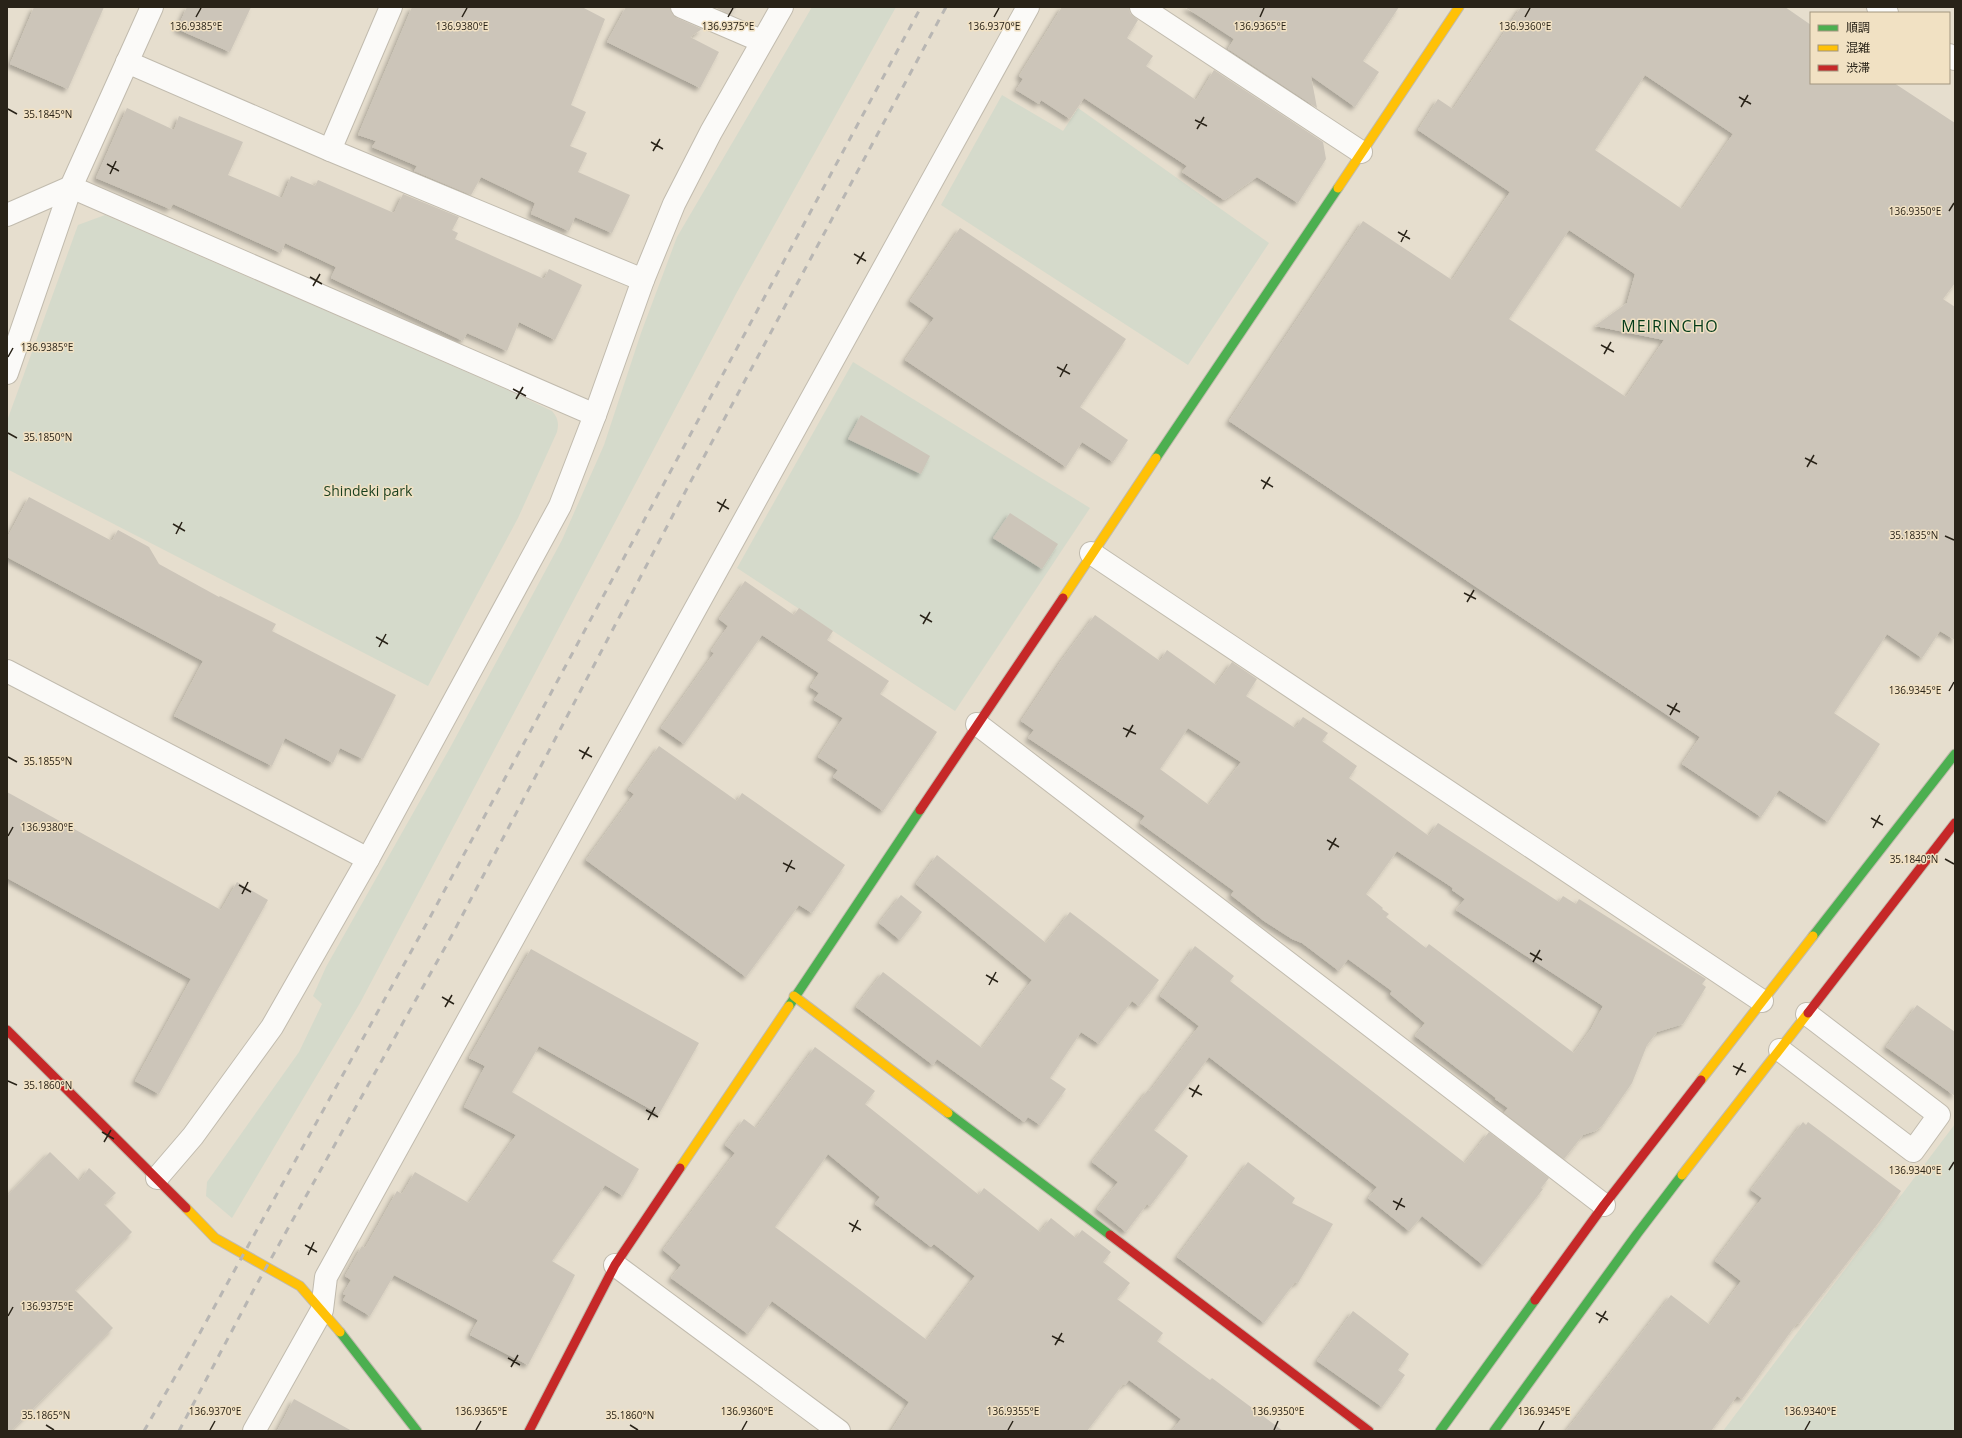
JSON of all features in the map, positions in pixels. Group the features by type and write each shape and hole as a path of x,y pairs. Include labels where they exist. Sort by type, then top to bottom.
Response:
{"street":[{"path":"7,373 71,187 152,7"},
{"path":"330,150 391,7"},
{"path":"682,7 761,41"},
{"path":"157,1178 192,1136 272,1027 368,859 560,506 595,415 643,280 674,204 711,132 761,41 782,7"},
{"path":"254,1431 322,1310 326,1277 1028,7"},
{"path":"1141,7 1361,152"},
{"path":"529,1431 615,1265 1091,553 1459,7"},
{"path":"128,62 330,150 643,280"},
{"path":"7,215 71,187 595,415"},
{"path":"1091,553 1762,1001"},
{"path":"7,671 368,859"},
{"path":"977,724 1604,1205"},
{"path":"1440,1431 1604,1205 1955,754"},
{"path":"1494,1431 1638,1234 1955,823"},
{"path":"794,996 1369,1431"},
{"path":"1780,1050 1913,1151 1939,1115 1807,1014"},
{"path":"7,1030 157,1178 215,1238 300,1286 322,1310 417,1431"},
{"path":"615,1265 839,1431"}],"green space":[{"path":"812,7 896,7 736,294 360,1003 232,1218 206,1196 207,1182 299,1052 322,1004 313,996 326,967 451,746 562,540 604,445 641,333 677,237"},
{"path":"1002,95 1063,131 1078,108 1269,243 1188,365 941,205"},
{"name":"Shindeki park","path":"105,215 510,391 552,411 557,418 557,432 518,518 428,686 7,469 7,421 78,225"},
{"path":"853,362 1090,508 955,711 737,568"},
{"path":"1955,1124 1955,1431 1723,1431"}],"building":[{"path":"34,7 104,7 68,89 10,64"},
{"path":"187,7 251,7 230,52 177,29"},
{"path":"412,7 582,7 605,19 571,105 586,112 570,146 587,153 578,172 630,195 612,233 575,217 569,231 531,214 535,203 481,177 471,195 414,171 417,166 372,147 376,141 358,135"},
{"path":"626,7 670,7 672,14 677,18 702,29 690,37 719,52 700,88 607,42"},
{"path":"714,7 738,7 728,13"},
{"path":"1062,7 1129,7 1130,13 1138,20 1127,38 1153,56 1146,66 1196,100 1214,70 1323,142 1326,159 1298,203 1257,177 1224,200 1182,172 1187,166 1084,98 1070,119 1041,100 1039,104 1016,90 1023,79 1019,76"},
{"path":"1185,7 1399,7 1363,61 1379,72 1355,107 1311,76 1317,108 1228,49 1234,39"},
{"path":"1521,7 1785,7 1810,24 1810,84 1896,84 1955,123 1955,283 1943,299 1955,307 1955,640 1940,631 1922,658 1887,634 1834,713 1880,744 1828,822 1779,790 1761,817 1682,764 1700,737 1229,421 1363,221 1452,280 1510,192 1418,130 1438,99 1453,109","holes":["1645,75 1733,134 1682,209 1595,150","1569,230 1635,274 1627,303 1595,326 1664,340 1626,397 1509,319"]},
{"path":"127,108 174,130 179,116 243,142 228,175 282,198 291,176 315,186 318,180 394,213 403,194 459,217 452,230 458,233 455,239 544,279 549,269 582,285 555,340 519,322 507,351 467,333 463,341 331,278 336,267 285,243 281,253 173,204 170,209 96,178"},
{"path":"960,228 1126,339 1080,407 1128,440 1113,462 1082,442 1066,467 905,360 934,318 910,301"},
{"path":"861,415 930,456 921,474 848,439"},
{"path":"29,497 112,541 118,530 149,547 159,564 219,597 220,596 276,624 272,631 396,695 363,759 340,748 333,763 285,738 272,766 174,716 203,661 7,557 7,538"},
{"path":"1010,513 1058,544 1042,569 993,538"},
{"path":"745,581 794,615 799,608 833,631 827,640 889,681 880,694 937,732 883,811 833,777 838,770 818,757 843,718 814,700 819,693 810,687 819,673 762,635 684,744 661,728 714,653 711,651 728,626 719,619"},
{"path":"1095,615 1160,661 1167,650 1216,685 1232,662 1257,679 1246,696 1295,728 1303,717 1328,733 1322,741 1357,766 1349,778 1429,836 1438,823 1559,902 1563,896 1576,904 1579,899 1706,979 1702,984 1706,987 1683,1024 1657,1032 1647,1045 1632,1083 1602,1126 1595,1131 1583,1135 1564,1159 1504,1113 1508,1108 1495,1099 1496,1098 1415,1036 1425,1023 1390,994 1392,991 1348,959 1339,971 1302,943 1292,939 1264,921 1231,895 1234,891 1140,823 1145,816 1028,738 1034,730 1021,721 1061,661","holes":["1188,728 1241,762 1209,805 1160,769","1397,851 1453,888 1452,890 1465,899 1456,910 1603,1006 1591,1029 1574,1053 1429,944 1426,948 1386,917 1389,914 1366,894"]},
{"path":"659,746 737,801 742,793 845,865 812,913 799,905 746,977 586,860 634,794 628,790"},
{"path":"7,792 221,910 237,882 268,900 159,1094 135,1081 191,979 7,878"},
{"path":"937,855 1046,943 1070,912 1159,980 1139,1006 1132,1001 1099,1044 1081,1032 1050,1078 1066,1089 1040,1125 1028,1117 1024,1122 937,1059 933,1065 856,1007 883,972 982,1048 1032,980 916,884"},
{"path":"901,895 922,912 900,940 879,923"},
{"path":"1195,946 1234,976 1230,981 1465,1163 1489,1132 1549,1178 1541,1188 1543,1189 1483,1265 1422,1216 1409,1231 1368,1198 1377,1187 1209,1057 1154,1130 1188,1156 1150,1206 1147,1204 1126,1232 1097,1209 1118,1182 1092,1162 1148,1090 1150,1091 1199,1026 1160,996"},
{"path":"531,949 699,1043 659,1114 539,1046 512,1092 639,1169 623,1196 605,1185 552,1261 575,1275 528,1365 470,1335 478,1320 394,1275 370,1316 343,1300 346,1295 343,1294 351,1280 345,1276 362,1246 365,1248 397,1191 402,1194 415,1172 469,1203 516,1135 464,1107 485,1066 469,1058"},
{"path":"1917,1005 1955,1032 1955,1096 1886,1047"},
{"path":"815,1047 875,1091 865,1104 979,1195 984,1188 1040,1232 1051,1218 1076,1238 1082,1230 1111,1252 1103,1262 1130,1283 1117,1299 1163,1333 1157,1341 1210,1380 1212,1378 1283,1431 1172,1431 1181,1419 1129,1380 1125,1385 1123,1384 1087,1431 891,1431 909,1402 772,1301 748,1334 671,1278 681,1265 663,1250 735,1153 725,1145 744,1119 756,1128","holes":["828,1154 880,1197 875,1204 931,1247 934,1244 975,1276 927,1340 775,1227"]},
{"path":"1803,1122 1806,1125 1808,1122 1901,1191 1879,1222 1799,1324 1797,1323 1742,1399 1737,1396 1711,1431 1566,1431 1671,1295 1710,1325 1741,1281 1715,1261 1762,1198 1751,1190"},
{"path":"50,1152 80,1181 89,1168 116,1193 104,1204 132,1232 75,1290 113,1328 11,1431 7,1431 7,1196"},
{"path":"1248,1162 1295,1198 1292,1203 1333,1224 1298,1283 1295,1282 1264,1323 1177,1257"},
{"path":"1353,1311 1409,1354 1398,1370 1405,1375 1382,1407 1317,1361"},
{"path":"294,1399 352,1431 277,1431"}],"railway":[{"path":"144,1431 428,921 921,7"},
{"path":"179,1431 253,1291 452,935 692,479 946,7"}],"traffic: fast":[{"path":"1156,458 1338,188"},
{"path":"1813,936 1955,754"},
{"path":"789,1006 920,810"},
{"path":"948,1113 1110,1235"},
{"path":"1494,1431 1637,1234 1682,1175"},
{"path":"1440,1431 1535,1300"},
{"path":"340,1332 417,1431"}],"traffic: slow":[{"path":"1338,188 1459,7"},
{"path":"1063,598 1156,458"},
{"path":"1701,1080 1813,936"},
{"path":"794,996 948,1113"},
{"path":"680,1168 789,1006"},
{"path":"1682,1175 1808,1013"},
{"path":"186,1208 215,1238 300,1286 340,1332"}],"traffic: jam":[{"path":"920,810 1063,598"},
{"path":"1808,1013 1955,823"},
{"path":"7,1030 186,1208"},
{"path":"1535,1300 1604,1205 1701,1080"},
{"path":"529,1431 615,1265 680,1168"},
{"path":"1110,1235 1369,1431"}],"district":[{"name":"MEIRINCHO","path":"1670,326"}]}
